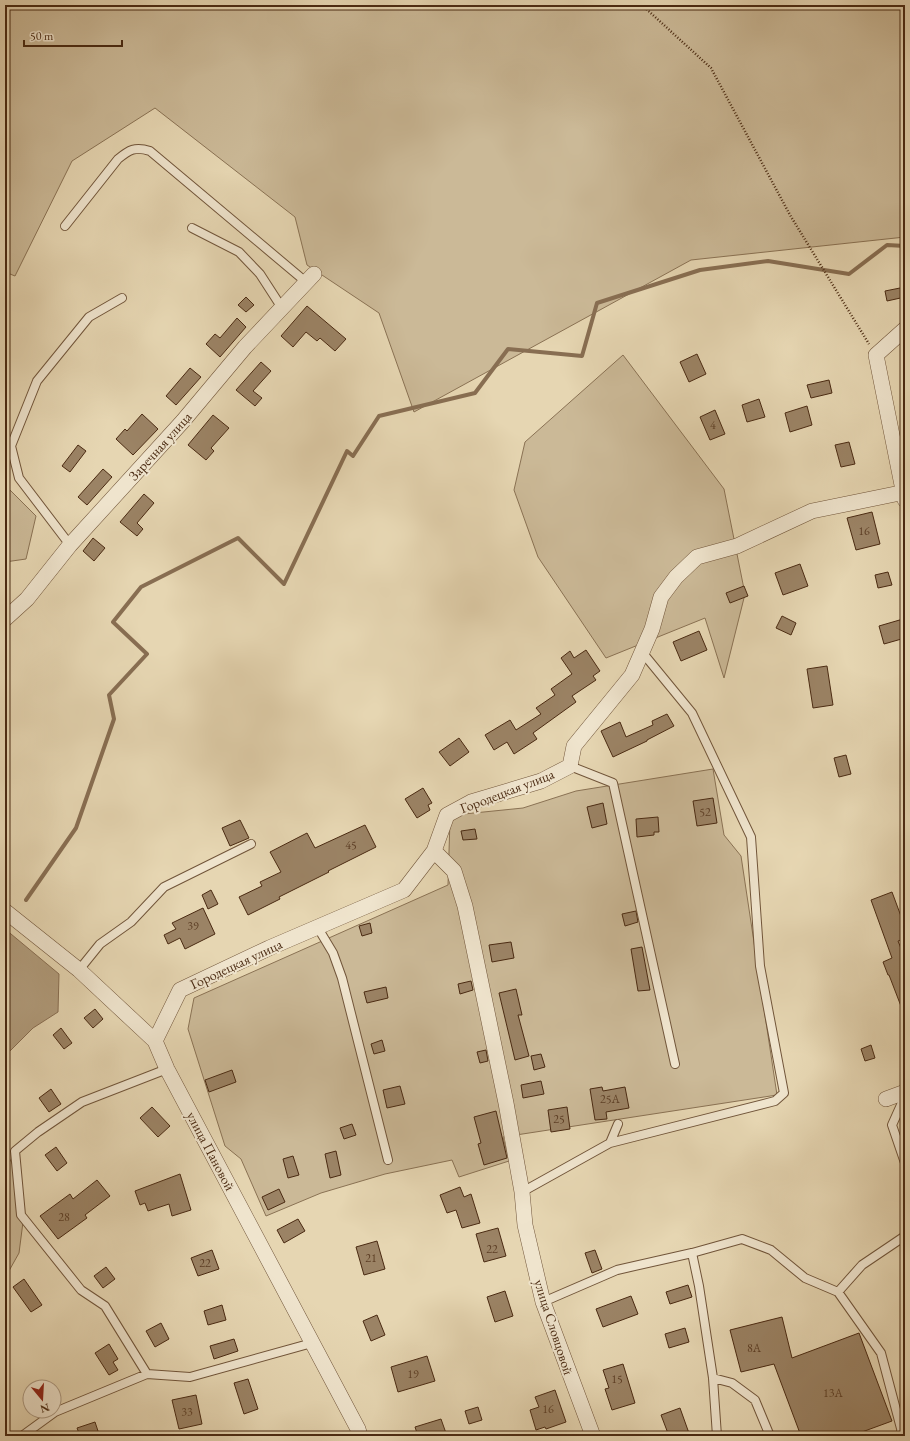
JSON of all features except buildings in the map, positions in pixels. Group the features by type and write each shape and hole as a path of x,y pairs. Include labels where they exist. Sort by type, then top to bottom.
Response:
{"street":[{"name":"Заречная улица","path":"5,619 27,599 70,545 183,421 245,347 310,278"},
{"path":"904,495 876,354 905,329"},
{"name":"Городецкая улица","path":"155,1041 180,990 269,948 404,890 434,851 447,816 471,802 541,781 570,766 574,746 632,675 652,629 660,597 676,577 697,557 737,546 812,511 904,495"},
{"name":"улица Словцовой","path":"434,851 454,871 465,906 506,1103 522,1192 526,1225 543,1302 593,1436"},
{"name":"улица Пановой","path":"5,910 79,970 155,1041 166,1069 358,1429 360,1436"},
{"path":"886,1099 905,1092"}],"lane":[{"path":"65,226 118,159 128,151 140,148 150,151 310,278"},
{"path":"192,228 239,252 260,274 282,308"},
{"path":"70,545 19,478 11,446 37,381 89,317 122,298"},
{"path":"522,1192 610,1143 775,1101 784,1093 760,966 750,837 692,713 642,652"},
{"path":"570,766 613,783 675,1064"},
{"path":"79,970 100,944 130,922 164,887 251,844"},
{"path":"318,928 332,953 342,978 388,1160"},
{"path":"147,1374 104,1306 81,1290 21,1215 15,1150 38,1132 82,1102 166,1069"},
{"path":"905,1096 892,1125 905,1163"},
{"path":"610,1143 618,1124"},
{"path":"838,1292 862,1265 905,1236"},
{"path":"543,1302 618,1270 692,1253 742,1239 771,1250 805,1278 838,1292 881,1353 903,1436"},
{"path":"692,1253 713,1378 717,1436"},
{"path":"22,1436 55,1412 147,1374 190,1377 312,1343"},
{"path":"713,1378 732,1383 755,1400 770,1436"}],"path":[{"path":"642,5 711,68 790,214 876,354"}],"shaded area":[{"path":"5,5 905,5 905,237 691,260 414,412 379,313 307,265 295,217 155,108 72,161 15,276 5,272"},
{"path":"623,355 724,489 745,594 724,678 705,618 606,658 538,557 514,490 525,442"},
{"path":"5,485 36,516 26,559 5,562"},
{"path":"713,769 724,835 741,856 777,1095 503,1137 509,1161 459,1177 452,1160 385,1174 321,1193 266,1216 241,1159 225,1146 188,1029 194,998 448,885 450,819 464,814 523,808 576,791"},
{"path":"5,929 59,974 58,1012 33,1028 5,1056"},
{"path":"5,1149 19,1178 23,1222 19,1253 5,1278"}],"waterway":[{"path":"26,900 76,828 114,719 109,695 147,654 113,622 141,587 238,538 284,584 347,451 353,456 379,416 475,393 508,349 582,356 597,303 700,270 768,261 849,274 887,245 905,246"}]}
